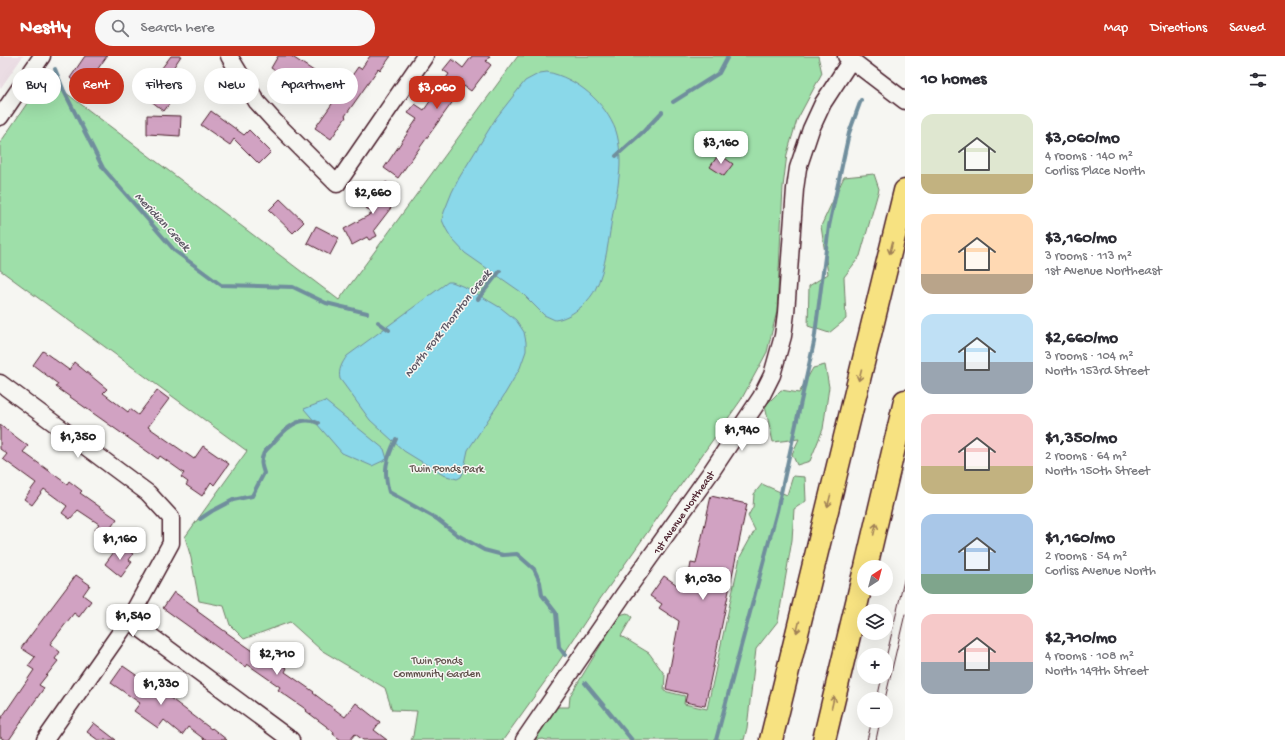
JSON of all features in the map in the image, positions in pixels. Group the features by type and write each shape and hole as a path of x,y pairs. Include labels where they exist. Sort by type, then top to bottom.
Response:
{"highway":[{"path":"771,740 903,201"},
{"path":"868,560 905,401"},
{"path":"824,740 858,596"}],"street":[{"path":"0,117 42,56"},
{"path":"229,56 257,102 337,184 425,56"},
{"path":"848,58 905,101"},
{"name":"1st Avenue Northeast","path":"524,740 624,594 724,453 761,397 772,375 783,336 786,313 795,189 798,168 811,129 822,103 848,58"},
{"path":"0,383 148,494 171,518 171,543 129,620 46,740"},
{"path":"129,620 291,740"}],"shaded area":[{"path":"0,56 23,56 15,68 12,68 12,72 0,89"}],"green space":[{"name":"Twin Ponds Park","path":"518,56 818,56 822,73 797,120 787,154 783,187 777,311 767,352 741,400 598,602 554,669 503,740 411,740 417,711 392,710 385,688 321,650 290,622 244,639 230,625 224,606 199,601 191,558 185,537 247,451 0,270 0,143 27,104 61,104 61,89 69,95 69,104 81,104 339,300"},
{"path":"874,174 879,189 860,256 844,277 846,319 829,333 808,326 809,286 828,274 821,226 844,177"},
{"path":"825,365 829,387 823,429 810,461 797,465 792,454 799,439 773,442 765,406 781,390 799,393 813,368"},
{"path":"793,476 805,477 806,501 794,509 792,540 778,621 756,649 747,728 744,740 531,740 552,707 569,707 570,696 619,615 627,613 632,617 621,636 649,653 665,675 664,691 685,696 684,704 707,709 740,557 755,530 748,516 753,507 754,494 762,484 787,495"}],"water":[{"path":"547,72 558,75 579,86 589,93 605,110 616,131 620,160 618,186 599,282 592,295 583,305 573,313 561,319 555,320 544,315 521,292 465,253 452,239 442,220 452,192 459,178 496,118 525,81 540,73"},
{"path":"448,282 452,282 467,288 501,308 516,320 524,332 526,342 526,351 520,368 468,450 463,473 461,477 457,479 443,475 404,451 370,420 340,379 341,367 347,356"},
{"path":"325,401 384,449 387,459 372,466 342,453 304,409"}],"building":[{"path":"85,56 107,56 98,68 77,68"},
{"path":"171,56 181,56 173,68 162,68"},
{"path":"278,56 291,56 309,68 271,68"},
{"path":"370,56 391,56 380,71 378,69 358,97 357,68 358,67 361,69"},
{"path":"472,56 490,56 486,61 491,65 471,91 464,86 398,178 384,168 417,119 408,113 415,104 424,110 449,74 443,70 452,59 463,68"},
{"path":"155,104 169,104 164,111"},
{"path":"332,104 353,104 331,139 315,128"},
{"path":"211,111 244,135 249,130 271,152 259,164 234,139 230,145 201,125"},
{"path":"147,115 181,116 180,136 147,134"},
{"path":"719,154 733,164 724,176 710,167"},
{"path":"386,182 398,191 393,197 397,200 374,230 377,236 369,240 367,237 352,245 344,229 373,213 366,208"},
{"path":"280,199 304,222 293,233 269,210"},
{"path":"316,226 339,238 330,255 307,243"},
{"path":"43,351 69,370 74,362 107,389 103,393 128,412 130,409 138,415 157,390 169,399 148,427 194,459 203,446 229,464 214,485 211,482 202,496 186,485 188,482 181,477 184,473 160,456 158,459 56,387 58,384 33,365"},
{"path":"0,425 28,446 23,452 67,484 69,481 82,491 80,493 117,519 104,537 95,530 99,524 78,510 70,519 62,513 67,506 44,489 32,505 24,499 36,483 3,459 7,454 0,449"},
{"path":"711,496 747,504 705,706 685,702 687,694 666,689 679,621 659,608 662,604 650,596 664,576 686,591 691,563 696,564"},
{"path":"120,544 133,554 129,560 132,562 121,577 105,564"},
{"path":"76,575 90,585 83,595 91,601 79,617 74,613 50,644 60,652 55,659 58,661 39,685 44,688 22,721 9,740 5,740 0,737 0,720 34,670 28,666 35,657 21,648"},
{"path":"174,592 198,609 197,611 259,655 262,650 287,668 285,672 314,692 313,693 345,717 356,703 380,722 374,730 387,740 363,740 355,734 350,740 341,740 333,734 334,732 306,711 307,710 278,690 280,687 247,664 245,667 163,608"},
{"path":"123,666 152,686 153,685 227,740 203,740 204,739 188,727 182,735 164,720 158,728 134,711 140,703 111,683"},
{"path":"94,723 116,740 98,740 87,732"}],"waterway":[{"name":"North Fork Thornton Creek","path":"673,102 719,73 728,56"},
{"name":"Meridian Creek","path":"61,84 103,168 175,251 221,285 293,287 326,303 367,313"},
{"path":"716,740 777,511 814,342 829,226 849,133 861,100"},
{"name":"North Fork Thornton Creek","path":"616,156 644,131 662,112"},
{"name":"North Fork Thornton Creek","path":"478,299 500,271"},
{"name":"Meridian Creek","path":"378,322 389,330"},
{"path":"200,519 233,500 252,496 264,473 261,462 266,450 277,438 293,425 305,420 318,423"},
{"name":"North Fork Thornton Creek","path":"396,439 386,465 386,477 389,492 437,519 456,534 484,550 503,555 517,554 534,569 540,582 542,595 556,613 559,647 565,655"},
{"name":"North Fork Thornton Creek","path":"585,683 632,740"}],"tram line":[{"path":"888,648 905,576"},
{"path":"887,692 905,614"},
{"path":"879,692 880,684"},
{"path":"867,740 870,728"},
{"path":"876,740 879,728"}],"park label":[{"name":"Twin Ponds Community Garden","path":"437,666"}]}
